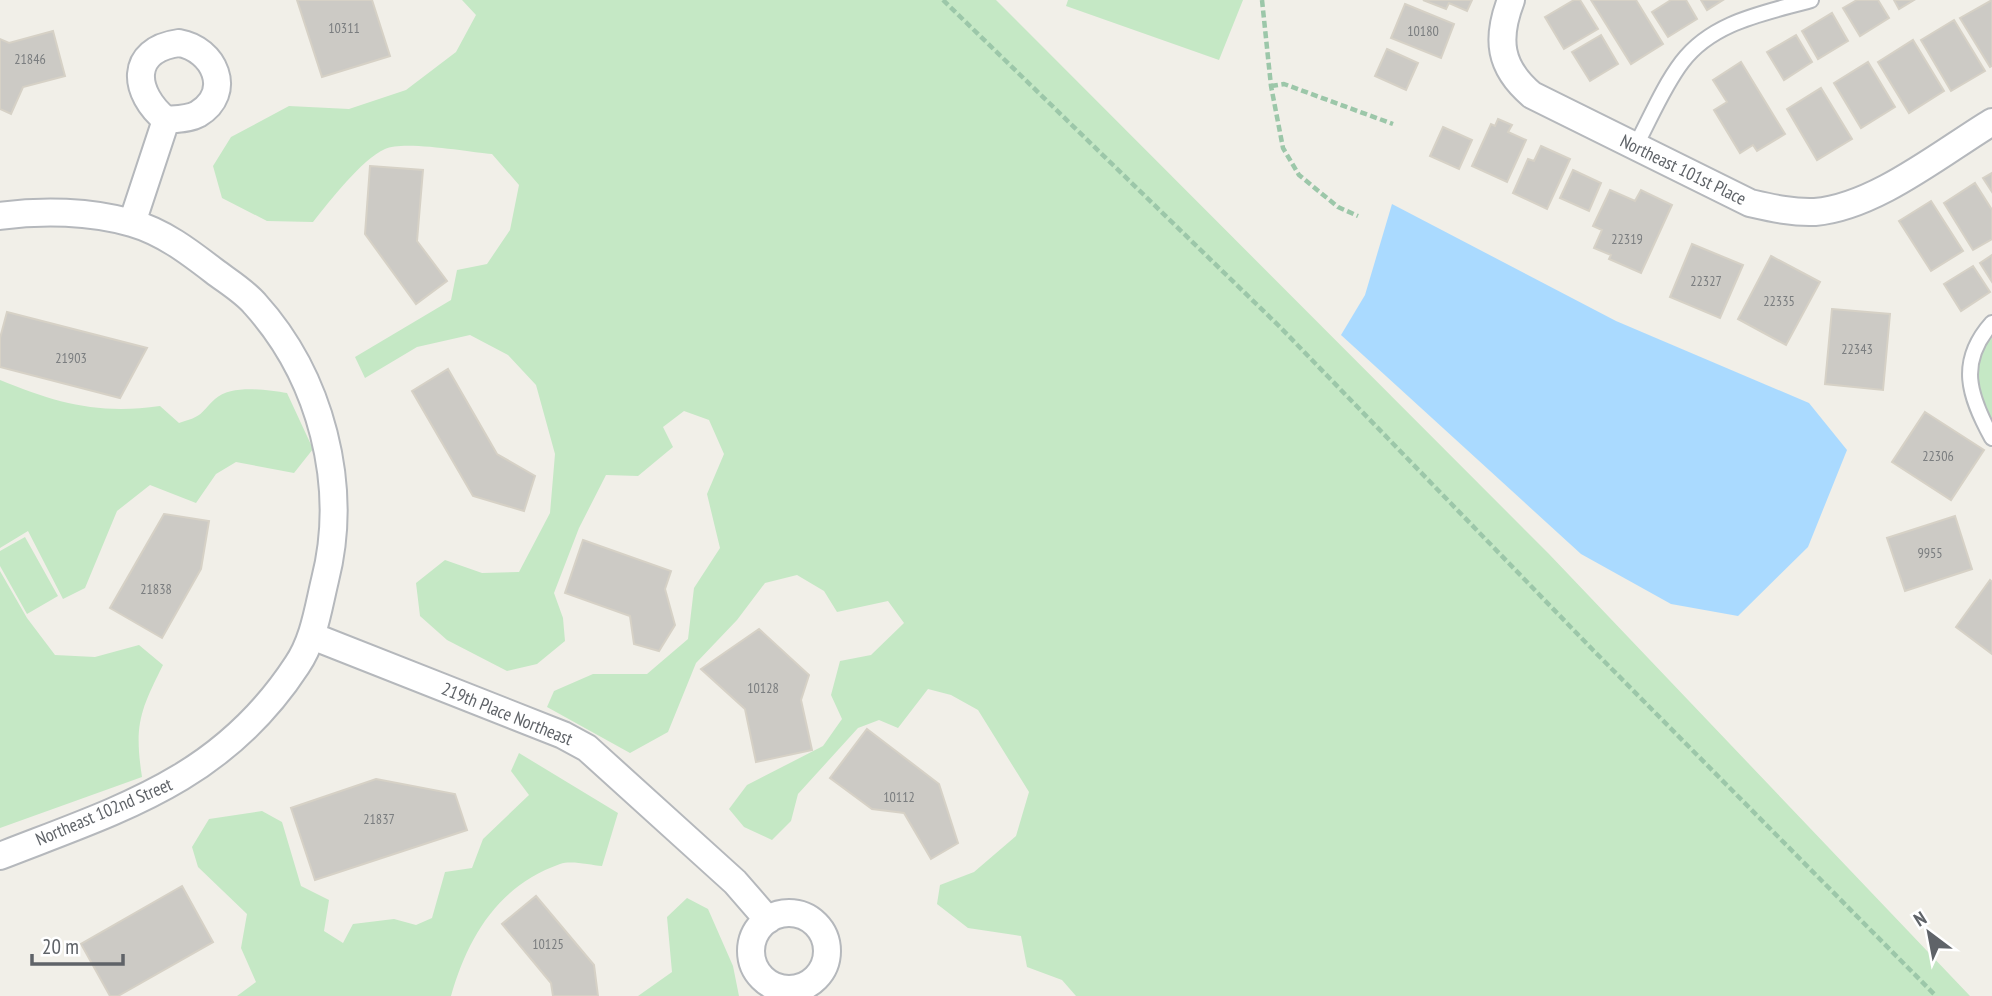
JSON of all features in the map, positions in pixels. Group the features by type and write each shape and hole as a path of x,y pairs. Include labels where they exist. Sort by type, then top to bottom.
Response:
{"street":[{"name":"Northeast 101st Place","path":"1511,0 1501,34 1504,58 1518,83 1532,95 1751,203 1785,211 1815,212 1848,205 1879,192 1992,122"},
{"path":"132,223 166,120"},
{"name":"Northeast 102nd Street","path":"0,216 64,213 132,223 171,239 254,303 289,350 309,389 325,440 336,490 329,567 312,636 299,663 259,714 226,747 197,769 128,806 0,856"},
{"name":"219th Place Northeast","path":"312,636 563,735 587,748 735,882 768,920"}],"lane":[{"path":"1635,147 1683,61 1704,40 1759,13 1811,0"},
{"path":"1992,323 1975,345 1969,369 1971,396 1992,438"}],"path":[{"path":"943,0 1296,343 1592,649 1936,996"},
{"path":"1262,0 1271,86 1283,148 1299,175 1338,207 1358,216"},
{"path":"1271,86 1283,85 1393,124"}],"green space":[{"path":"462,0 996,0 1549,554 1970,996 1076,996 1062,980 1027,967 1021,936 968,928 937,904 940,885 974,872 1016,836 1029,792 978,710 951,695 928,689 898,728 879,720 858,728 798,794 791,821 772,840 744,827 729,809 747,785 823,746 842,719 831,695 840,661 871,655 904,623 888,601 837,612 824,591 797,575 765,583 737,620 696,663 668,732 630,753 547,707 554,691 593,674 647,674 688,639 694,588 720,548 707,494 724,454 709,420 684,411 663,427 673,447 638,476 606,475 579,528 554,593 563,618 565,641 537,664 507,671 447,640 420,616 416,583 445,560 482,573 519,572 550,513 555,454 536,385 508,355 470,335 417,347 365,378 355,357 451,300 457,270 487,264 510,230 519,185 492,154 421,146 394,147 385,149 366,162 313,222 267,221 222,198 213,166 231,137 289,106 349,109 406,90 456,52 476,15"},
{"path":"1068,0 1243,0 1219,60 1066,6"},
{"path":"1992,323 1992,438 1971,395 1975,345"},
{"path":"0,380 78,405 117,409 160,406 179,423 197,416 215,399 231,391 250,389 287,393 313,449 294,473 236,462 216,474 196,503 150,485 117,511 85,588 63,599 28,531 0,548"},
{"path":"25,537 58,596 27,614 0,566 0,551"},
{"path":"0,571 27,618 55,655 95,657 139,645 163,665 141,719 139,744 142,777 0,828"},
{"path":"519,753 618,813 602,866 564,863 519,886 489,916 477,934 466,954 451,996 237,996 256,982 241,948 247,914 198,867 192,847 209,819 262,811 282,822 301,886 329,900 324,931 343,943 353,924 394,919 416,925 432,918 445,872 472,868 483,839 529,795 511,771"},
{"path":"687,898 708,909 733,966 739,996 638,996 672,972 667,917"}],"water":[{"path":"1392,204 1616,321 1809,403 1847,450 1808,547 1738,616 1671,604 1581,554 1341,335 1365,295"}],"building":[{"path":"297,0 372,0 390,56 322,77"},
{"path":"1423,0 1472,0 1467,11 1449,3 1446,9"},
{"path":"1574,0 1580,0 1598,29 1564,49 1545,17"},
{"path":"1591,0 1636,0 1663,44 1631,64"},
{"path":"1671,0 1686,0 1697,19 1668,37 1652,12"},
{"path":"1701,0 1723,0 1707,10"},
{"path":"1857,0 1878,0 1889,18 1860,36 1843,8"},
{"path":"1894,0 1914,0 1899,9"},
{"path":"1992,0 1992,66 1990,67 1960,18"},
{"path":"1405,4 1454,24 1441,58 1391,38"},
{"path":"1832,13 1848,41 1818,59 1802,31"},
{"path":"1954,20 1985,71 1951,91 1921,40"},
{"path":"53,31 65,76 23,87 11,114 0,109 0,39 9,43"},
{"path":"1601,35 1618,64 1590,81 1572,52"},
{"path":"1796,35 1812,62 1784,80 1767,52"},
{"path":"1913,40 1944,91 1909,113 1878,62"},
{"path":"1387,49 1418,63 1406,90 1375,76"},
{"path":"1741,62 1785,134 1757,151 1753,145 1740,153 1714,110 1727,102 1713,80"},
{"path":"1868,62 1895,107 1861,128 1834,83"},
{"path":"1821,88 1852,139 1817,160 1787,109"},
{"path":"1498,119 1512,125 1508,132 1526,140 1507,182 1472,166 1491,124 1495,126"},
{"path":"1443,127 1472,140 1459,169 1430,156"},
{"path":"1541,146 1570,159 1547,209 1513,193 1528,159 1534,161"},
{"path":"370,166 423,170 417,241 447,281 416,304 365,234"},
{"path":"1573,170 1601,183 1589,211 1560,198"},
{"path":"1992,173 1992,192 1983,178"},
{"path":"1975,183 1992,210 1992,239 1973,250 1944,203"},
{"path":"1610,190 1635,201 1641,190 1672,205 1641,273 1609,259 1611,255 1594,248 1602,230 1593,226"},
{"path":"1931,201 1963,251 1931,271 1899,221"},
{"path":"1692,244 1743,265 1720,318 1670,297"},
{"path":"1992,255 1992,282 1980,263"},
{"path":"1771,256 1820,282 1786,345 1738,319"},
{"path":"1973,266 1990,292 1961,311 1944,284"},
{"path":"1832,309 1890,314 1883,390 1825,384"},
{"path":"7,312 147,348 120,398 0,367 0,338"},
{"path":"448,369 497,454 535,476 524,511 473,496 412,391"},
{"path":"1925,412 1984,450 1951,500 1892,462"},
{"path":"164,514 209,521 201,569 162,638 110,608"},
{"path":"1955,516 1972,569 1905,591 1887,538"},
{"path":"583,540 671,571 665,589 675,625 659,651 634,644 630,616 565,593"},
{"path":"1990,580 1992,582 1992,654 1956,627"},
{"path":"759,629 809,675 801,700 812,750 756,762 745,709 701,669"},
{"path":"867,729 939,784 958,843 931,859 904,813 872,809 830,778"},
{"path":"376,779 455,794 467,830 315,880 291,808"},
{"path":"182,886 213,942 118,996 110,996 81,944"},
{"path":"536,896 594,965 598,996 553,996 551,983 502,924"}]}
